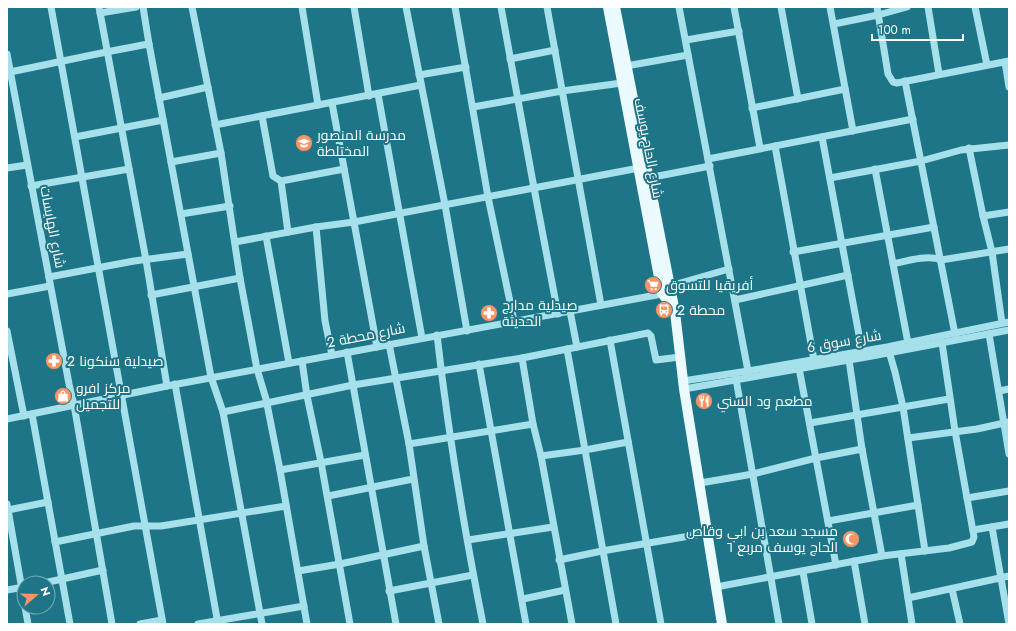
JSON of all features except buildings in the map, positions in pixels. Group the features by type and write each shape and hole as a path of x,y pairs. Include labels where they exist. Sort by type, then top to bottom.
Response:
{"main road":[{"name":"شارع الحاج يوسف","path":"608,7 639,168 668,290"},
{"name":"شارع الحاج يوسف","path":"616,7 668,290"},
{"path":"668,290 675,312 684,385 722,624"}],"street":[{"path":"51,7 163,622 140,624"},
{"path":"136,7 100,10 146,260 151,295 199,521 218,622"},
{"path":"144,7 170,162 211,378 224,412 262,624"},
{"path":"192,7 221,152 240,278 257,369 267,403 280,470 307,624"},
{"path":"302,7 318,105"},
{"path":"354,7 369,96"},
{"path":"406,7 445,205 467,331"},
{"path":"454,7 466,67 488,197 514,321"},
{"path":"501,7 558,314"},
{"path":"547,7 601,305"},
{"path":"679,7 748,371"},
{"path":"734,7 760,148"},
{"path":"782,7 798,99"},
{"path":"830,7 853,130"},
{"path":"877,7 888,74 893,82 897,83 1007,61 1009,87"},
{"path":"834,24 878,15 907,7"},
{"path":"928,7 939,74"},
{"path":"975,7 987,65"},
{"path":"686,40 739,31"},
{"path":"10,72 62,62 107,51 149,44"},
{"path":"510,58 554,50"},
{"name":"شارع الهايسات","path":"7,54 50,286 74,405 112,624"},
{"path":"626,66 688,55"},
{"path":"419,75 466,67"},
{"path":"905,81 955,334"},
{"path":"473,107 562,91 622,83"},
{"path":"215,125 421,85"},
{"path":"159,98 208,87"},
{"path":"752,108 845,89"},
{"path":"378,94 422,338"},
{"path":"332,103 377,346"},
{"path":"262,116 273,176 281,180 344,169"},
{"path":"708,159 913,119"},
{"path":"75,137 163,120"},
{"path":"822,137 862,351"},
{"path":"830,178 921,161 969,148 1009,145"},
{"path":"775,146 814,360"},
{"path":"969,148 992,252 1005,323"},
{"path":"170,162 221,152"},
{"path":"7,168 27,165"},
{"path":"648,178 710,166"},
{"path":"235,242 316,227 354,222 639,168"},
{"path":"31,186 129,169"},
{"path":"875,169 908,343"},
{"path":"281,180 288,232"},
{"path":"181,214 230,206"},
{"path":"983,216 1009,212"},
{"path":"316,227 325,321 332,355"},
{"path":"794,252 934,227"},
{"path":"266,236 289,363"},
{"path":"893,264 929,258 941,260 1009,249"},
{"path":"49,277 188,254"},
{"name":"شارع محطة 2","path":"7,419 171,385 558,314 668,290 729,270"},
{"path":"735,300 848,275"},
{"path":"151,295 240,278"},
{"path":"7,294 50,286"},
{"path":"570,311 577,347"},
{"name":"شارع سوق 6","path":"684,385 736,379 849,360 908,343 1005,323"},
{"name":"شارع سوق 6","path":"684,385 748,371 862,351 888,350 942,343 1009,330"},
{"path":"7,331 48,502 70,624"},
{"path":"224,412 307,396 353,385 522,358 648,333 651,336 656,360 680,357"},
{"path":"988,334 1006,422 1009,454"},
{"path":"437,335 450,437 473,575 483,624"},
{"path":"610,340 661,624"},
{"path":"716,587 772,578 882,556 949,548 972,542 974,540 974,530 954,431 942,343"},
{"path":"389,344 409,444 424,546 439,624"},
{"path":"567,349 616,624"},
{"path":"888,350 903,407 925,551"},
{"path":"347,352 396,624"},
{"path":"522,358 533,424 541,456 572,624"},
{"path":"849,360 862,449 882,556"},
{"path":"302,361 307,396 328,496 350,624"},
{"path":"479,364 526,624"},
{"path":"799,368 836,565"},
{"path":"736,379 779,624"},
{"path":"999,390 1009,389"},
{"path":"810,422 949,399"},
{"path":"908,438 977,429 1006,422"},
{"path":"409,444 533,424"},
{"path":"541,456 628,442"},
{"path":"700,483 752,474 816,458 862,449"},
{"path":"280,470 365,455"},
{"path":"328,496 413,479"},
{"path":"967,498 1009,491"},
{"path":"19,575 11,549 8,507 48,502"},
{"path":"828,521 918,505"},
{"path":"55,542 134,526 155,527 286,506"},
{"path":"974,530 1009,524"},
{"path":"468,540 553,527"},
{"path":"992,528 1009,624"},
{"path":"559,560 707,533"},
{"path":"298,572 424,546"},
{"path":"901,554 912,624"},
{"path":"854,562 865,624"},
{"path":"56,581 103,570"},
{"path":"803,572 812,624"},
{"path":"390,590 473,575"},
{"path":"908,598 1009,576"},
{"path":"952,589 960,624"},
{"path":"522,599 565,590"},
{"path":"198,624 218,622 304,606"}],"place":[{"name":"مدرسة المنصور المختلطة","path":"304,143"},
{"name":"أفريقيا للتسوق","path":"653,285"},
{"name":"محطة 2","path":"664,310"},
{"name":"صيدلية مدارج الحديثة","path":"489,313"},
{"name":"صيدلية سنكونا 2","path":"54,361"},
{"name":"مركز افرو للتجميل","path":"63,396"},
{"name":"مطعم ود السني","path":"704,401"},
{"name":"مسجد سعد بن ابي وقاص الحاج يوسف مربع ٦","path":"851,539"}]}
